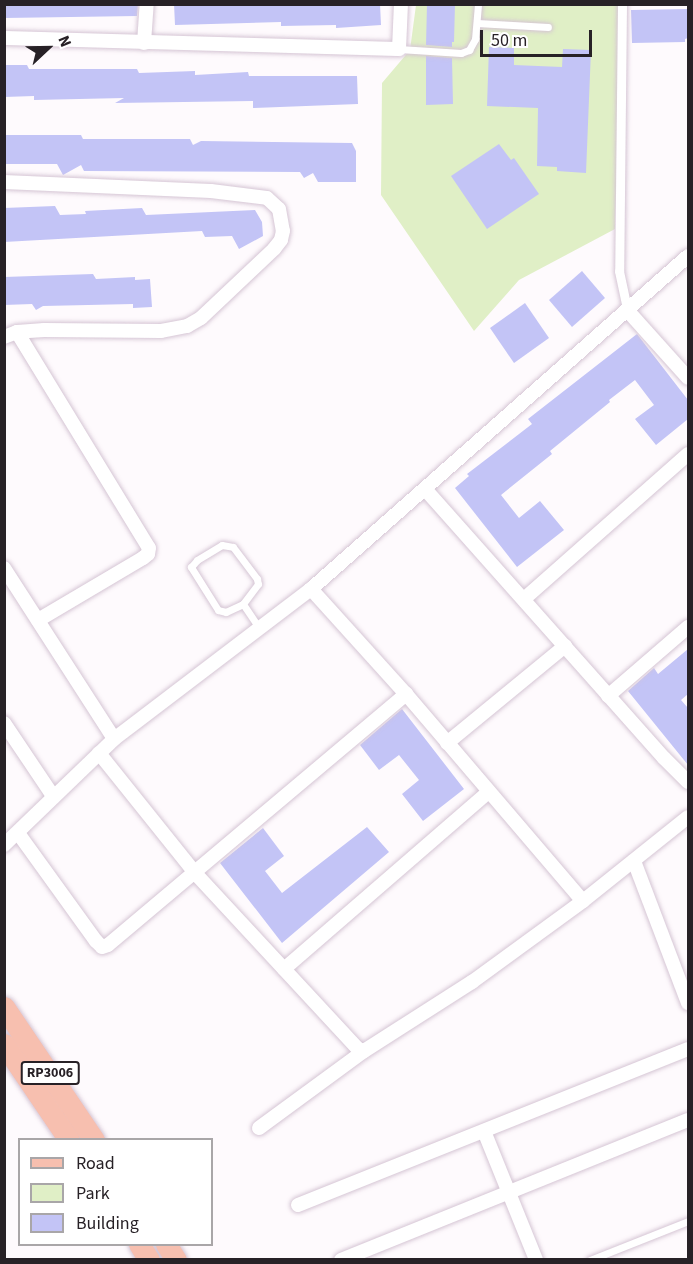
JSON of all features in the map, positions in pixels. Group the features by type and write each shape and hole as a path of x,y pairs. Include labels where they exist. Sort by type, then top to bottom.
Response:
{"main road":[{"name":"RP3006","path":"4,1007 93,1138"},
{"name":"RP3006","path":"4,1044 68,1138"},
{"path":"140,1246 149,1260"},
{"path":"167,1246 176,1260"}],"street":[{"path":"144,43 147,4"},
{"path":"4,38 399,49 400,4"},
{"path":"622,4 619,271 627,310 688,378"},
{"path":"4,182 211,191 267,198 279,209 283,231 281,240 274,249 201,318 188,326 161,331 72,329 11,335 149,548 148,554 143,558 38,620"},
{"path":"4,845 114,740 311,590 688,256"},
{"path":"524,599 688,454"},
{"path":"425,489 608,696 688,782"},
{"path":"4,568 114,740"},
{"path":"311,590 406,694 583,901"},
{"path":"608,696 688,627"},
{"path":"447,743 565,646"},
{"path":"18,833 102,947 108,945 406,694"},
{"path":"4,723 53,796"},
{"path":"99,753 195,873 358,1049 364,1051"},
{"path":"284,969 488,792"},
{"path":"259,1128 364,1051 471,982 583,901 688,817"},
{"path":"634,861 688,1003"},
{"path":"298,1205 688,1049"},
{"path":"341,1260 688,1120"},
{"path":"484,1131 536,1260"}],"lane":[{"path":"399,49 465,52 474,43 478,4"},
{"path":"477,23 548,27"},
{"path":"222,545 232,547 257,579 256,588 243,604 226,612 218,610 191,569 193,562 222,545"},
{"path":"243,604 260,629"},
{"path":"590,1260 688,1221"}],"green space":[{"path":"416,5 620,5 615,229 519,280 474,331 381,195 382,83 410,50"}],"building":[{"path":"4,4 138,4 137,16 4,18"},
{"path":"174,4 380,4 381,25 336,28 336,25 281,26 281,22 175,25"},
{"path":"427,4 455,4 452,47 426,45"},
{"path":"688,9 688,38 685,42 632,43 631,10"},
{"path":"489,47 514,48 514,65 562,67 563,49 591,50 586,173 557,171 557,167 537,166 538,108 487,106"},
{"path":"426,56 452,58 453,104 426,105"},
{"path":"4,65 27,65 29,69 137,69 139,73 195,71 195,75 248,72 249,76 357,76 358,104 253,108 253,101 115,103 124,98 34,100 34,96 4,97"},
{"path":"4,135 81,135 83,139 190,139 193,145 201,141 352,143 356,151 356,182 318,182 313,173 304,178 300,172 84,171 81,165 63,175 57,164 4,164"},
{"path":"499,144 511,160 514,158 539,194 487,229 451,176"},
{"path":"55,206 60,215 86,214 85,211 142,208 146,215 255,210 262,222 263,236 239,249 232,236 205,237 202,231 4,242 4,208"},
{"path":"582,271 605,298 572,327 549,300"},
{"path":"93,274 96,279 135,277 135,280 150,279 152,307 133,308 133,304 43,306 36,310 32,304 4,305 4,277"},
{"path":"525,303 549,338 514,363 490,328"},
{"path":"637,334 688,400 688,419 656,445 635,419 654,405 635,380 550,451 552,454 501,495 519,518 540,501 564,530 517,567 455,488 469,476 467,474 532,424 528,419"},
{"path":"688,649 688,694 681,700 688,708 688,765 628,691 654,668 658,674"},
{"path":"402,709 464,789 423,821 402,794 419,780 399,755 379,770 360,745"},
{"path":"367,827 389,852 282,943 220,863 263,828 284,856 265,871 282,893"}]}
